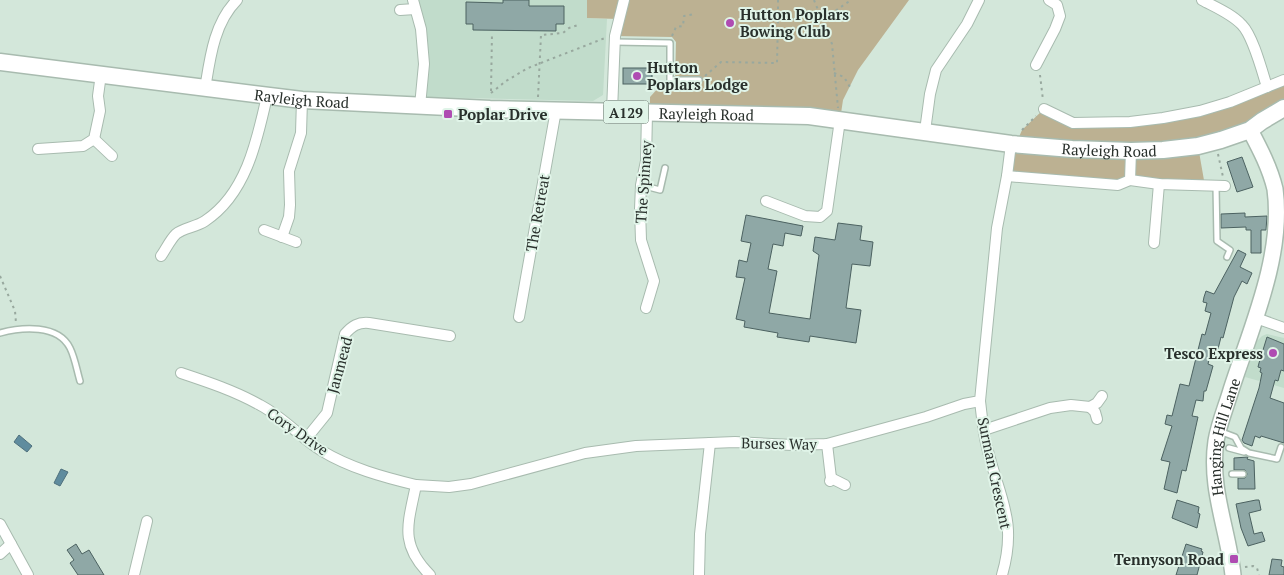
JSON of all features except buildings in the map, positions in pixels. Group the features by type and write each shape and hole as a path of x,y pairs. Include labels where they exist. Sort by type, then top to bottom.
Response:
{"main road":[{"name":"Rayleigh Road","path":"0,62 302,100 420,106 491,101 537,110 809,116 1011,144 1072,149 1131,151 1198,146 1250,130 1284,108"}],"street":[{"path":"205,88 212,48 218,29 231,5 237,0"},
{"path":"612,111 615,39 624,0"},
{"path":"925,131 930,94 936,70 967,24 979,0"},
{"path":"1036,65 1060,16 1057,5 1049,0"},
{"path":"1202,0 1235,18 1243,26 1247,32 1267,87"},
{"path":"400,10 414,4 421,29 424,64 420,106"},
{"path":"38,149 83,146 94,139 100,111 98,96 101,74"},
{"name":"Rayleigh Road","path":"1044,109 1073,123 1130,122 1200,111 1230,102 1284,80"},
{"path":"161,256 177,233 204,221 221,207 237,188 257,142 267,96"},
{"path":"282,237 289,217 289,171 301,133 302,100"},
{"name":"The Retreat","path":"519,317 556,110"},
{"name":"The Spinney","path":"646,308 654,280 641,240 641,185 646,161 647,112"},
{"path":"766,201 804,216 820,217 827,211 840,120"},
{"name":"Hanging Hill Lane","path":"1232,572 1229,547 1218,502 1214,460 1219,430 1274,263 1278,226 1276,199 1269,170 1250,130"},
{"path":"94,139 112,156"},
{"path":"980,401 997,228 1011,144"},
{"path":"1130,180 1131,151"},
{"path":"1007,176 1118,185 1130,180 1159,184 1220,186"},
{"path":"1154,243 1159,184"},
{"path":"264,230 296,242"},
{"path":"1256,318 1284,328"},
{"name":"Janmead","path":"306,439 327,413 345,334 359,322 450,336"},
{"name":"Cory Drive","path":"181,373 258,404 276,414 322,451 362,470 416,485"},
{"path":"984,430 1056,407 1071,405 1090,407 1097,403 1102,396"},
{"name":"Surman Crescent","path":"980,401 987,447 1005,505 1008,523 1009,541 1002,575"},
{"name":"Burses Way","path":"416,485 449,487 471,484 585,453 636,446 710,442 827,444 980,401"},
{"path":"1090,407 1095,412 1097,419"},
{"path":"699,575 700,534 710,442"},
{"path":"827,444 830,480 844,485"},
{"path":"416,485 407,530 408,538 421,566 430,575"},
{"path":"134,575 147,521"},
{"path":"0,524 28,575"},
{"path":"0,554 11,544"}],"lane":[{"path":"615,39 670,43 670,80 699,80"},
{"path":"641,185 660,190 665,168"},
{"path":"1220,186 1217,241 1230,250 1227,257"},
{"path":"0,334 16,329 53,332 63,338 70,348 80,382"},
{"path":"1219,430 1235,437 1241,448 1249,453"},
{"path":"1229,448 1277,460 1281,447"},
{"path":"1232,474 1243,474"}],"path":[{"path":"699,80 721,62 776,63 778,0"},
{"path":"814,0 832,44 840,120"},
{"path":"778,19 822,20 852,0"},
{"path":"670,43 676,28 683,26 684,16 694,14"},
{"path":"537,110 541,35 563,34 569,28 578,25"},
{"path":"491,101 492,33"},
{"path":"491,101 506,81 540,63 606,38 615,39"},
{"path":"834,73 844,77 850,87"},
{"path":"1215,142 1220,186"},
{"path":"0,276 15,311 16,329"},
{"path":"1232,572 1254,566 1257,568 1259,575"}],"shaded area":[{"path":"413,0 587,0 587,18 607,19 603,95 593,101 421,97 424,64"},
{"path":"587,0 909,0 858,70 843,100 840,120 650,105 650,97 661,85 675,85 676,42 672,37 615,36 618,19 587,18"},
{"path":"1284,80 1284,108 1198,146 1205,186 1118,185 1007,176 1022,130 1044,109 1073,123 1163,118"},
{"path":"1267,334 1284,338 1284,388 1245,377 1257,341"}],"water":[{"path":"19,435 32,446 27,452 14,442"},
{"path":"61,469 68,472 60,486 54,483"}],"place":[{"name":"Hutton Poplars Bowing Club","path":"730,23"},
{"name":"Hutton Poplars Lodge","path":"637,76"},
{"name":"Poplar Drive","path":"448,114"},
{"name":"Tesco Express","path":"1273,353"},
{"name":"Tennyson Road","path":"1234,559"}]}
